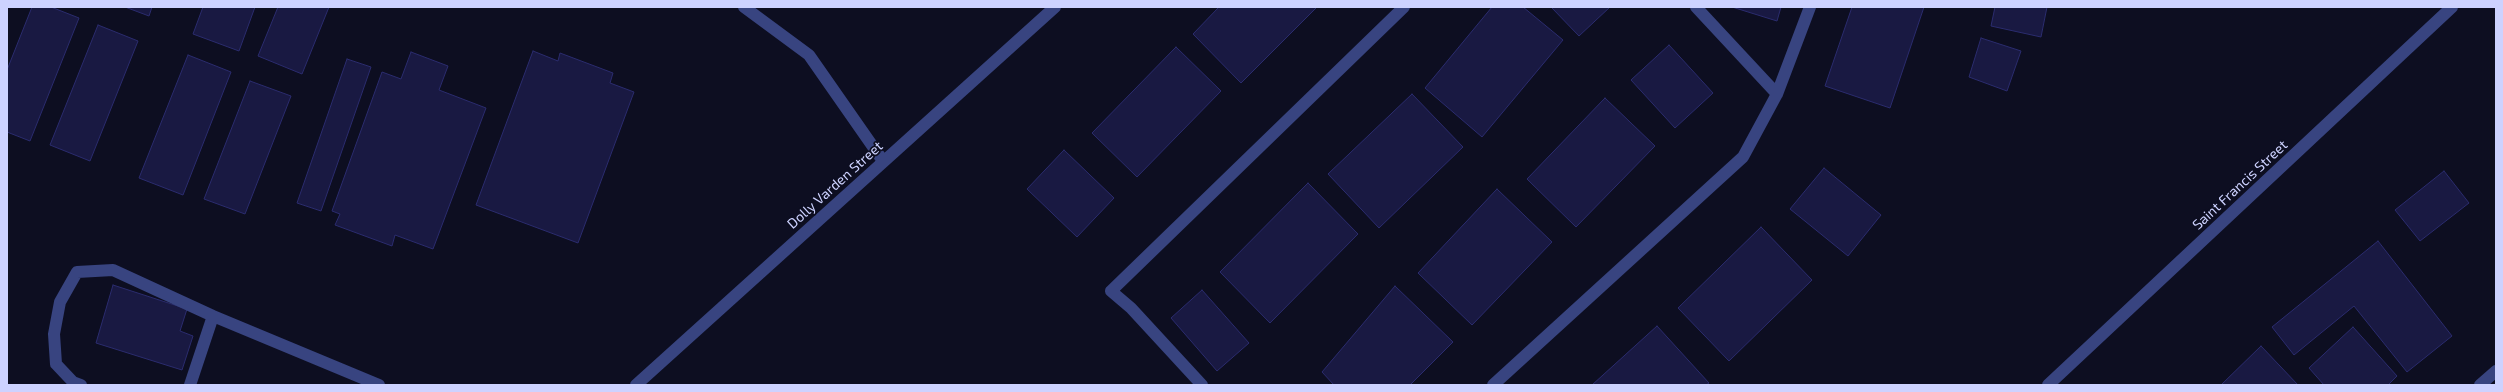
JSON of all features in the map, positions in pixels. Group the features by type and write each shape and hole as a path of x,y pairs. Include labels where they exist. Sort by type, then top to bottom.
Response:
{"street":[{"path":"744,7 809,55 883,161"},
{"name":"Dolly Varden Street","path":"636,385 1055,7"},
{"path":"1202,385 1131,308 1111,291 1404,7"},
{"path":"1696,7 1778,94"},
{"path":"1493,385 1743,157 1778,94 1810,7"},
{"name":"Saint Francis Street","path":"2048,385 2452,7"},
{"path":"81,385 73,382 56,364 54,334 60,302 77,272 113,270 213,316 379,385"},
{"path":"190,385 213,316"},
{"path":"2480,385 2496,371"}],"building":[{"path":"32,7 51,7 79,18 30,141 7,132 7,70"},
{"path":"125,7 152,7 149,16"},
{"path":"203,7 255,7 239,51 193,34"},
{"path":"278,7 329,7 302,74 258,56"},
{"path":"1219,7 1317,7 1241,83 1193,34"},
{"path":"1492,7 1523,7 1563,40 1482,137 1425,88"},
{"path":"1551,7 1610,7 1579,36"},
{"path":"1732,7 1781,7 1777,21"},
{"path":"1852,7 1924,7 1890,108 1825,86"},
{"path":"1995,7 2047,7 2041,37 1991,26"},
{"path":"98,25 138,41 90,161 50,145"},
{"path":"1981,38 2021,51 2007,91 1969,77"},
{"path":"1669,45 1713,93 1675,128 1631,80"},
{"path":"1176,47 1221,91 1137,177 1092,133"},
{"path":"533,51 558,61 560,53 613,73 610,83 634,92 578,243 476,205"},
{"path":"411,52 448,66 439,90 486,108 433,249 395,235 392,246 335,225 340,214 332,211 382,72 401,79"},
{"path":"188,55 231,72 183,195 139,178"},
{"path":"347,59 371,67 321,211 297,203"},
{"path":"250,81 291,96 245,214 204,199"},
{"path":"1412,94 1463,147 1379,228 1328,174"},
{"path":"1605,98 1655,146 1576,227 1527,179"},
{"path":"1064,150 1114,198 1077,237 1027,189"},
{"path":"1824,168 1881,215 1848,256 1790,209"},
{"path":"2444,171 2469,203 2420,241 2395,210"},
{"path":"1308,183 1358,234 1270,323 1220,272"},
{"path":"1497,189 1552,242 1472,325 1418,273"},
{"path":"1761,227 1812,280 1729,361 1678,308"},
{"path":"2378,241 2452,336 2407,372 2354,306 2294,355 2272,327"},
{"path":"113,285 187,309 180,331 193,336 182,370 96,343"},
{"path":"1395,286 1453,342 1410,385 1334,385 1322,372"},
{"path":"1202,290 1249,343 1217,371 1171,318"},
{"path":"1657,326 1709,383 1706,385 1592,385"},
{"path":"2353,327 2397,376 2388,385 2324,385 2309,368"},
{"path":"2261,346 2298,385 2221,385"}]}
